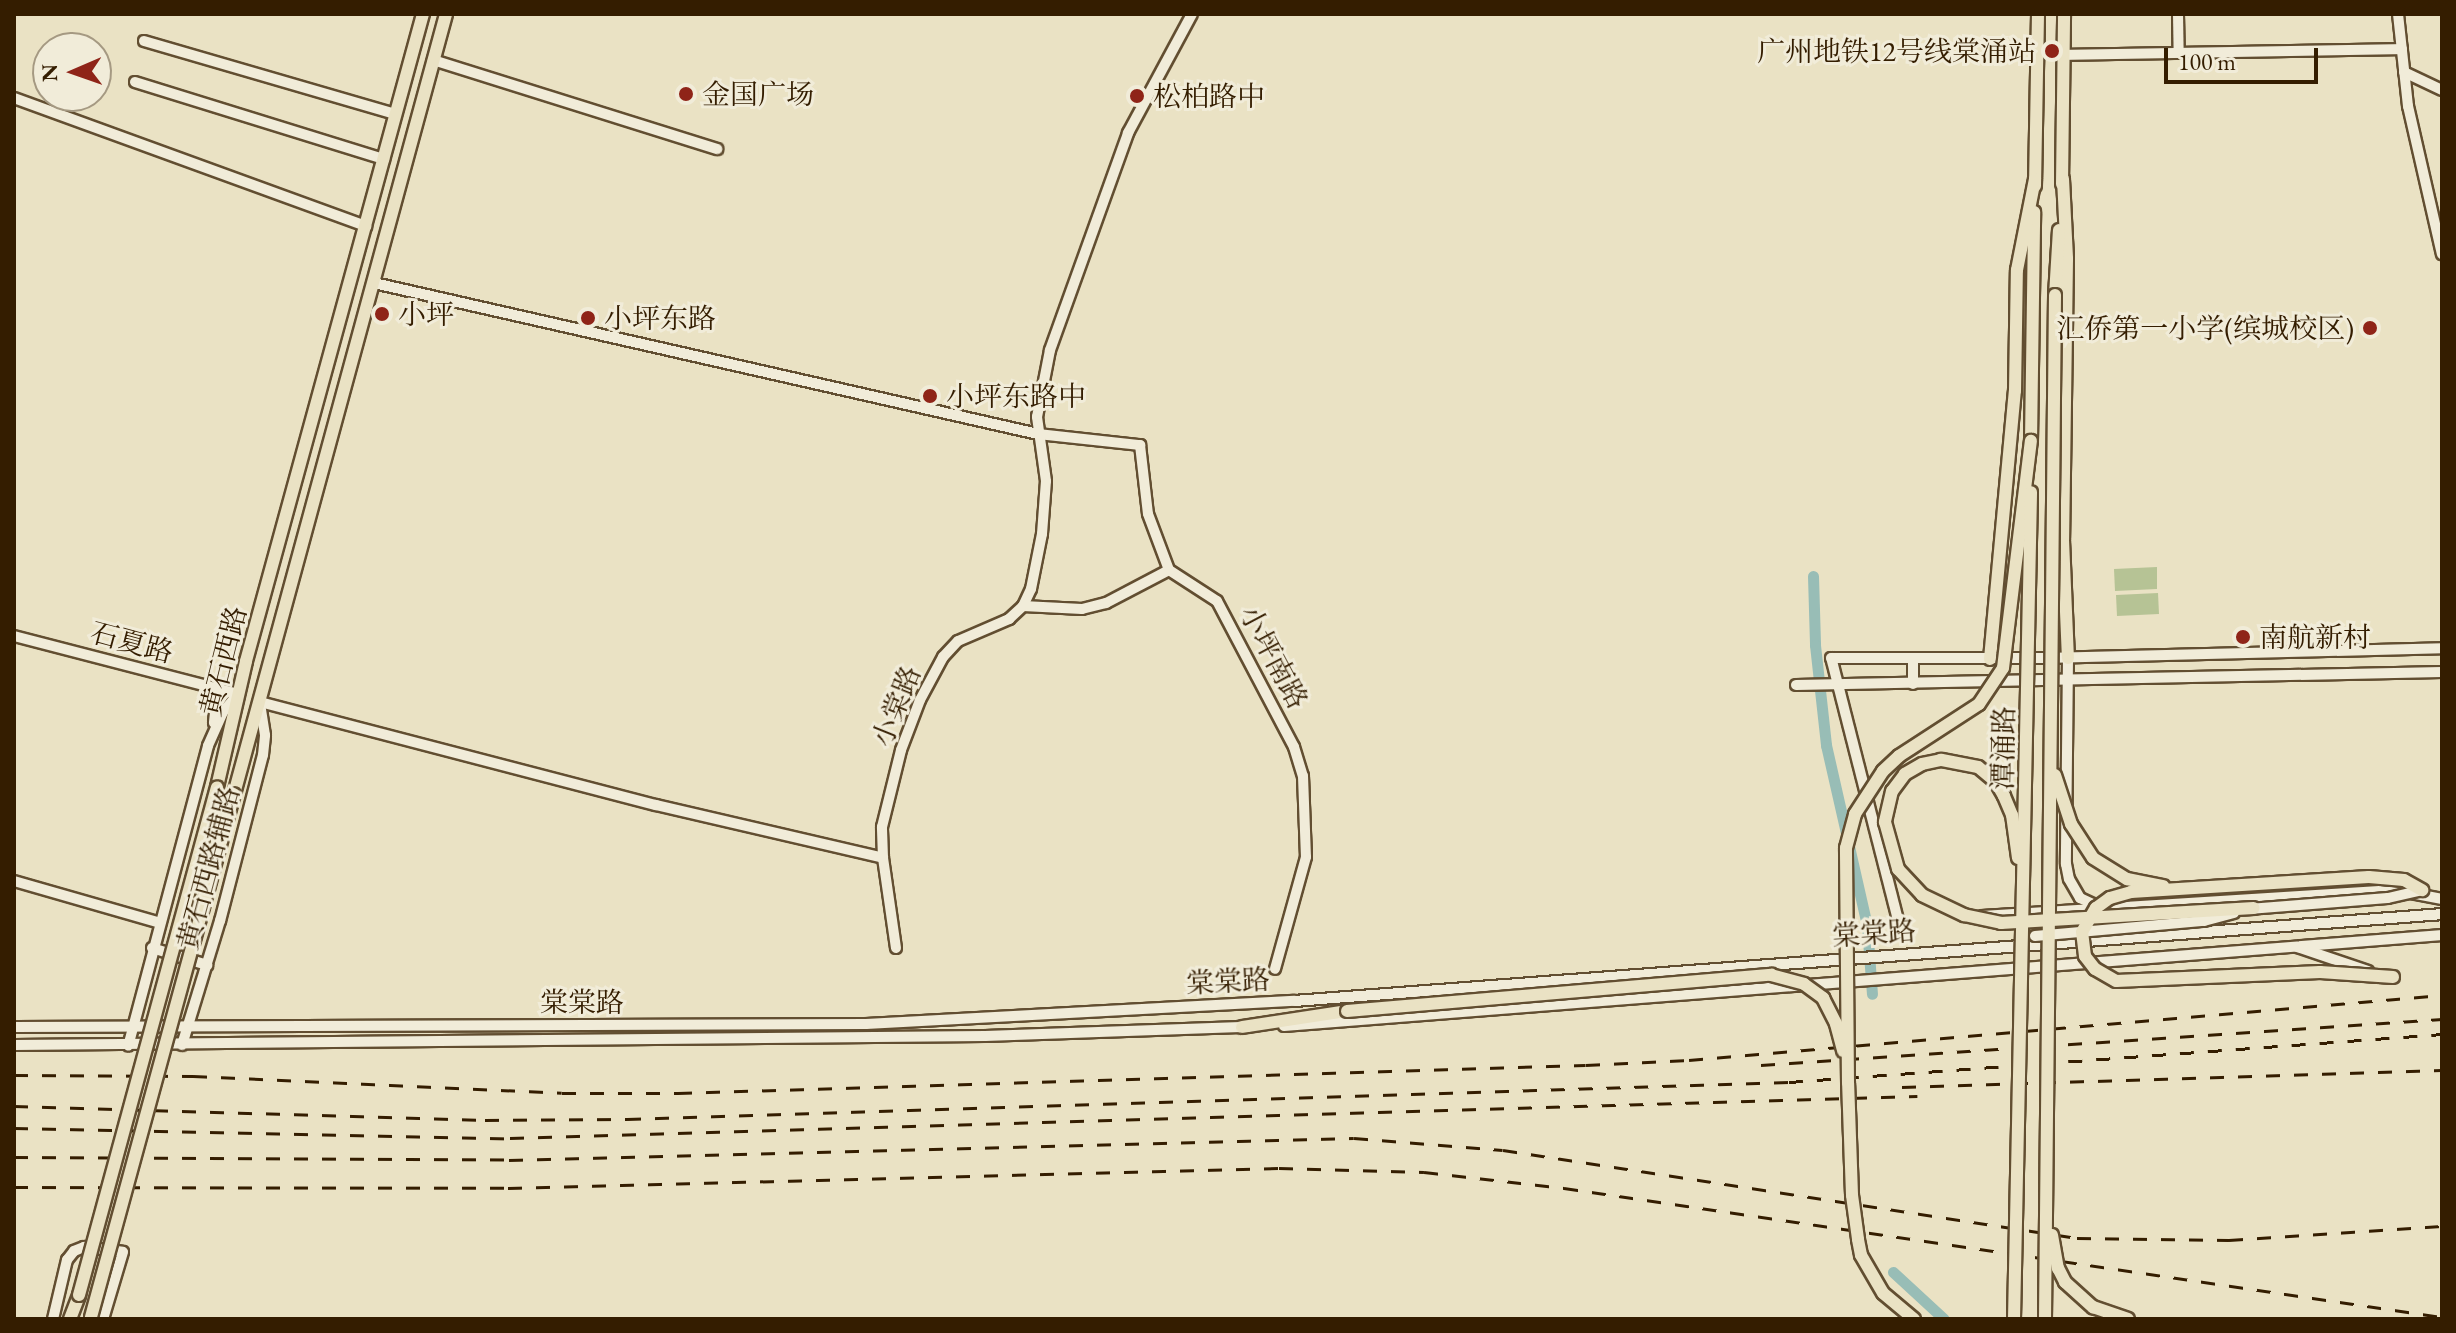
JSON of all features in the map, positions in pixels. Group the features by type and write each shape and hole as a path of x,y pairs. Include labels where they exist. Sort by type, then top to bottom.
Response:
{"main road":[{"name":"黄石西路","path":"72,1319 423,14"},
{"name":"黄石西路","path":"95,1318 446,14"},
{"path":"1990,659 2014,406 2017,270 2035,179 2038,14"},
{"path":"2064,14 2063,179 2067,259 2063,540 2068,658"},
{"name":"潭涌路","path":"2014,1319 2035,179"},
{"name":"潭涌路","path":"2045,1319 2055,295 2063,179"},
{"path":"1914,1319 1883,1293 1861,1255 1852,1195 1844,873 1855,814 1883,771 1979,704 2003,668 2031,441"},
{"path":"2050,723 2056,784 2062,803 2080,840 2093,858 2127,879 2182,889"},
{"path":"2023,906 2012,815 1996,782 1978,767 1959,761 1922,764 1905,774 1892,791 1885,809 1889,847 1898,869 1922,895 1940,907 2001,923 2254,908"},
{"path":"2393,977 2320,972 2132,982 2104,977 2095,969 2085,956 2082,932 2096,908 2110,898 2131,892 2369,877 2404,880 2422,890"},
{"path":"1242,1027 1347,1011 1752,974 1771,975 1804,984 1823,998 1836,1024 1848,1083"},
{"path":"2047,1184 2056,1259 2065,1282 2093,1307 2128,1319"}],"street":[{"path":"374,283 1038,434 1140,445 1148,514 1169,570 1106,603 1082,609 1023,606 1031,589 1042,534 1046,481 1038,434 1040,393 1081,256 1128,133 1192,14"},
{"path":"2178,14 2179,53"},
{"path":"2398,14 2412,127 2442,254"},
{"path":"144,41 396,114"},
{"path":"2063,55 2402,49"},
{"path":"433,60 717,149"},
{"path":"2404,72 2442,90"},
{"path":"135,82 384,159"},
{"path":"14,98 366,226"},
{"name":"小坪南路","path":"1169,570 1217,601 1294,747 1303,776 1306,857 1275,969"},
{"name":"小棠路","path":"896,948 883,858 882,827 901,750 931,677 958,641 1009,619 1023,606"},
{"name":"石夏路","path":"14,636 238,694"},
{"path":"1898,920 1831,658 2068,658 2442,648"},
{"path":"2068,658 2069,879 2088,904 2124,907"},
{"path":"1913,659 1913,684"},
{"path":"1796,685 2068,682 2442,672"},
{"path":"207,687 216,703 213,730"},
{"path":"213,730 238,694"},
{"path":"260,702 656,805 883,858"},
{"name":"黄石西路辅路","path":"182,1045 207,965 263,755 265,735 260,702"},
{"name":"黄石西路辅路","path":"128,1046 213,730"},
{"path":"14,881 160,923"},
{"path":"1973,917 2395,890 2442,899"},
{"path":"1999,947 2035,936 2204,921 2254,908 2388,898 2422,890 2442,892"},
{"name":"棠棠路","path":"14,1027 866,1024 1294,1001 2442,914"},
{"name":"棠棠路","path":"14,1045 985,1036 1332,1023 1856,978 2442,935"},
{"path":"2295,946 2349,967 2393,977"},
{"path":"152,948 207,965"},
{"path":"53,1319 67,1260 74,1251 84,1247 123,1252 95,1318"}],"green space":[{"path":"2157,567 2157,589 2115,591 2114,569"},
{"path":"2158,593 2159,614 2117,616 2116,595"}],"waterway":[{"path":"1813,576 1815,645 1826,745 1867,926 1872,994"},
{"path":"1893,1272 1944,1319"}],"railway":[{"path":"14,1075 193,1076 562,1093 678,1093 1586,1065 1689,1060 2442,995"},
{"path":"1761,1065 2442,1019"},
{"path":"14,1106 485,1120 627,1119 1789,1082 2442,1034"},
{"path":"1902,1087 2442,1070"},
{"path":"14,1128 510,1138 1917,1096"},
{"path":"14,1157 509,1160 1354,1138 1503,1150 2077,1238 2229,1240 2442,1226"},
{"path":"14,1187 508,1188 1279,1168 1424,1172 1564,1188 2442,1317"}],"place":[{"name":"广州地铁12号线棠涌站","path":"2052,51"},
{"name":"金国广场","path":"686,94"},
{"name":"松柏路中","path":"1137,96"},
{"name":"小坪","path":"382,314"},
{"name":"小坪东路","path":"588,318"},
{"name":"汇侨第一小学(缤城校区)","path":"2370,328"},
{"name":"小坪东路中","path":"930,396"},
{"name":"南航新村","path":"2243,637"}]}
